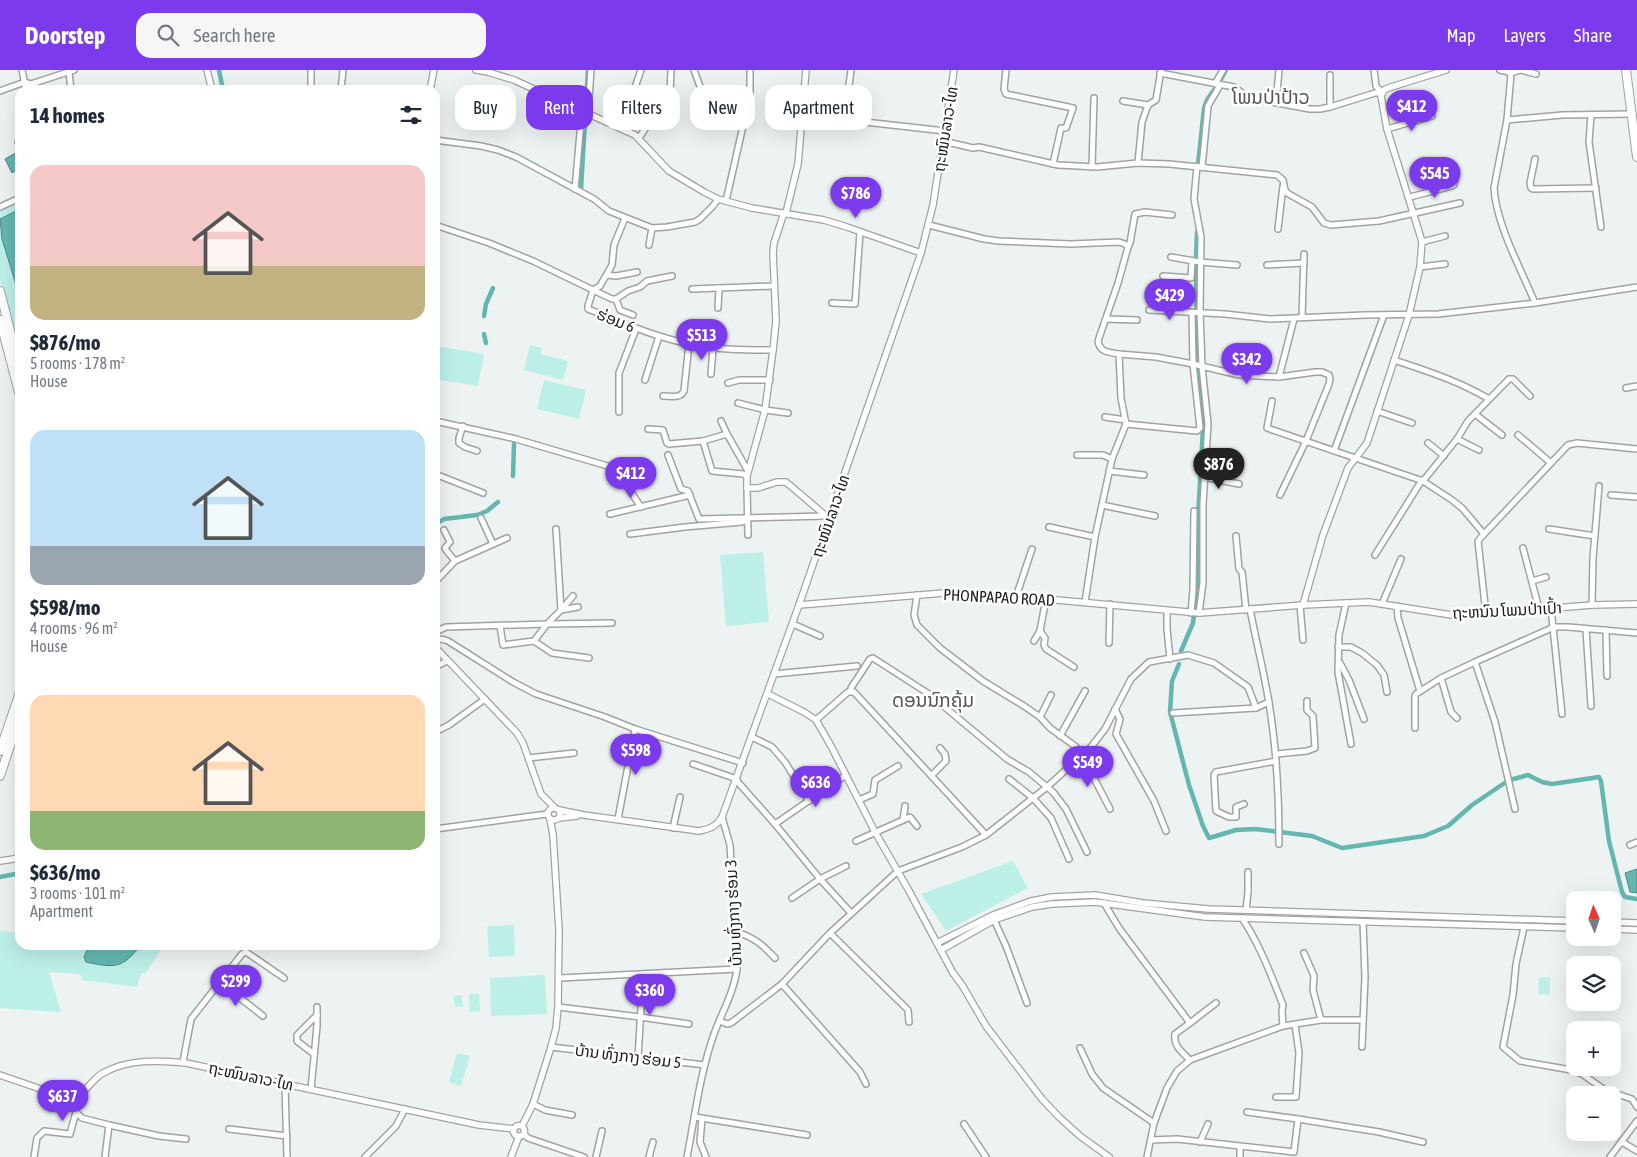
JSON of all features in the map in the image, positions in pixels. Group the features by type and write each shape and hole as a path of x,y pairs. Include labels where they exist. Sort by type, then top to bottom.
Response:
{"main road":[{"path":"1626,70 1637,157"},
{"path":"0,291 15,337"},
{"path":"0,320 2,336 15,379"},
{"path":"0,751 15,707"},
{"path":"0,776 15,730"}],"street":[{"path":"22,70 25,85"},
{"path":"207,70 211,85"},
{"path":"310,70 311,85"},
{"path":"342,85 343,70"},
{"path":"431,85 434,70"},
{"path":"476,70 504,76 526,86"},
{"path":"590,85 591,70"},
{"path":"636,85 641,70"},
{"path":"639,138 655,114 669,114 671,70"},
{"path":"694,70 700,85"},
{"path":"726,201 750,95 750,70"},
{"path":"748,535 747,473 765,410 774,350 776,322 773,248 785,213 798,164 806,70"},
{"path":"851,70 845,116 847,120 945,131"},
{"name":"ຖະໜົນລາວ-ໄທ","path":"722,817 793,624 828,517 921,253 929,224 954,70"},
{"path":"1006,70 1004,89 1006,94 1073,108 1066,128 1061,128 1053,164"},
{"path":"1194,613 1202,583 1204,477 1208,424 1202,366 1200,312 1201,237 1194,199 1206,115 1222,70"},
{"path":"1276,102 1280,70"},
{"path":"1374,70 1376,86 1382,93"},
{"path":"1303,640 1301,605 1323,535 1348,468 1367,443 1409,315 1420,267 1422,242 1410,197 1387,129 1381,101 1382,93 1388,88 1446,70"},
{"path":"1500,70 1510,73 1521,70 1536,74"},
{"path":"17,85 25,82 31,84 72,71 71,85"},
{"path":"1138,163 1142,122 1148,106 1156,100 1160,71 1238,89 1245,97 1310,109 1330,107 1375,92 1382,93"},
{"path":"1510,73 1507,120 1494,188 1500,221 1535,303"},
{"path":"1330,76 1330,107"},
{"path":"0,91 15,86"},
{"path":"1092,167 1094,98"},
{"path":"1124,101 1148,106"},
{"path":"1507,120 1538,116 1632,114"},
{"path":"1591,115 1589,142 1601,227"},
{"path":"1387,129 1432,116"},
{"path":"575,189 580,130"},
{"path":"625,130 639,138 670,171 718,199 752,208 824,220 921,253"},
{"path":"440,140 465,143 498,150 594,199 610,211 652,228 695,222 718,199"},
{"path":"943,141 973,148 980,147 1053,164 1092,167 1138,163 1200,166 1271,174 1280,177 1283,180 1287,193 1312,207 1327,224 1379,221 1460,203"},
{"path":"1535,159 1530,183 1533,189 1596,188"},
{"path":"1410,197 1452,186 1455,182 1456,172"},
{"path":"1278,229 1283,180"},
{"path":"0,207 15,200"},
{"path":"1172,216 1145,212 1135,214 1130,243 1098,344 1104,351 1156,357 1239,375 1279,377 1315,372 1326,373 1330,377 1329,384 1306,441 1280,495"},
{"path":"593,290 600,286 612,265 614,245 625,218"},
{"path":"929,224 991,241 1071,244 1118,242 1128,247"},
{"name":"ຮ່ອມ 6","path":"440,227 489,243 533,261 593,290 588,309 636,329 689,344 712,348 774,350"},
{"path":"649,245 652,228"},
{"path":"832,303 855,304 860,232"},
{"path":"1422,242 1445,236"},
{"path":"1302,317 1304,254"},
{"path":"1171,257 1237,266"},
{"path":"1163,276 1191,278 1192,261"},
{"path":"1267,264 1304,263"},
{"path":"1420,267 1445,264"},
{"path":"607,275 616,276 637,272"},
{"path":"593,290 616,299 647,281 672,276"},
{"path":"692,289 774,286"},
{"path":"1149,310 1200,312 1270,319 1438,314 1535,303 1637,287"},
{"path":"718,308 720,288"},
{"path":"616,299 620,310 633,316"},
{"path":"1105,417 1126,422 1199,430 1200,419 1193,364 1192,312"},
{"path":"1334,451 1384,315"},
{"path":"1279,377 1294,318"},
{"path":"1106,319 1137,320"},
{"path":"620,412 619,373 636,329"},
{"path":"646,380 659,336"},
{"path":"663,396 678,396 682,395 684,391 689,344"},
{"path":"711,374 712,348"},
{"path":"1085,602 1095,537 1112,458 1123,435 1126,422 1121,398 1119,354"},
{"path":"1394,360 1454,381 1488,399"},
{"path":"1376,554 1422,480 1444,456 1468,421 1488,399 1511,378 1530,396"},
{"path":"728,383 744,380 770,380"},
{"path":"1626,388 1637,386"},
{"path":"1272,402 1267,428 1422,480 1462,508 1484,534"},
{"path":"738,403 765,410 788,413"},
{"path":"1377,411 1412,423"},
{"path":"1475,414 1502,435"},
{"path":"720,421 747,473"},
{"path":"440,422 516,439 611,467 616,470 641,507"},
{"path":"463,426 459,444 477,451"},
{"path":"648,429 663,430 667,444 703,441 727,434"},
{"path":"1518,436 1551,464"},
{"path":"1457,439 1479,450"},
{"path":"703,441 712,471 747,473"},
{"path":"1428,443 1444,456"},
{"path":"1486,614 1478,541 1484,534 1570,444 1577,443 1637,449"},
{"path":"668,455 681,489 690,495 699,519 828,517"},
{"path":"1077,455 1101,455 1112,458"},
{"path":"1109,472 1144,475"},
{"path":"440,476 483,493"},
{"path":"1204,477 1238,484"},
{"path":"747,488 758,488 778,482 786,482 828,517"},
{"path":"1592,605 1599,486"},
{"path":"610,514 690,495"},
{"path":"1612,495 1637,497"},
{"path":"1102,505 1155,516"},
{"path":"1194,511 1194,613"},
{"path":"481,518 493,544"},
{"path":"630,534 742,522 748,518"},
{"path":"1049,528 1095,537"},
{"path":"556,529 561,610"},
{"path":"1550,529 1595,536"},
{"path":"444,530 450,542 445,548 455,561"},
{"path":"1236,536 1239,568 1242,572 1248,609 1269,702 1279,785 1279,844"},
{"path":"440,577 455,561 507,538"},
{"path":"1016,597 1032,548"},
{"path":"1523,548 1539,609"},
{"path":"1382,604 1402,559"},
{"path":"1532,581 1546,577"},
{"name":"PHONPAPAO ROAD","path":"799,605 944,593 1110,604 1194,613"},
{"path":"917,595 914,616 917,625 922,631 940,648 983,681 1040,717 1050,728 1075,746 1110,809"},
{"path":"534,641 573,596"},
{"path":"1034,640 1040,631 1046,599"},
{"name":"ຖະຫນົນ ໂພນປ່າເປົ້າ","path":"1194,613 1369,602 1458,616 1592,605 1637,604"},
{"path":"1346,603 1339,635 1338,672 1351,744"},
{"path":"1109,643 1110,604"},
{"path":"561,610 578,606"},
{"path":"1397,606 1398,618 1420,692"},
{"path":"1551,608 1562,714"},
{"path":"1168,610 1167,629 1170,658"},
{"path":"440,630 446,627 612,623"},
{"path":"793,624 820,636"},
{"path":"500,626 503,645 534,641 552,653 589,658"},
{"path":"1415,728 1415,696 1420,692 1441,678 1554,627 1637,633"},
{"path":"1586,629 1592,706"},
{"path":"1606,630 1607,676"},
{"path":"1040,631 1045,638 1044,645 1046,650 1074,667"},
{"path":"440,640 448,641 513,682 536,694 606,717 635,729 743,762"},
{"path":"1338,647 1351,647 1362,653 1377,666 1384,674 1388,692"},
{"path":"440,653 517,733 541,794 552,816"},
{"path":"720,1021 731,1024 782,984 830,933 898,871 962,847 986,835 1047,787 1091,747 1105,728 1131,679 1149,662 1188,655 1214,662 1248,687 1256,708"},
{"path":"816,720 850,691 870,659 873,658 929,694 1007,759 1030,772 1053,792 1066,809 1087,852"},
{"path":"440,664 447,661"},
{"path":"1339,662 1349,680 1364,719"},
{"path":"1475,662 1495,722 1515,809"},
{"path":"774,674 857,666"},
{"path":"1441,678 1451,712 1457,718"},
{"path":"850,691 855,693 986,835"},
{"path":"1060,736 1085,691"},
{"path":"768,694 816,720 937,943 986,1026 1020,1072 1059,1118 1109,1157"},
{"path":"1040,717 1051,695"},
{"path":"440,730 485,699"},
{"path":"1276,754 1307,751 1315,748 1313,716 1307,710 1307,701"},
{"path":"1173,713 1256,708 1269,702"},
{"path":"1115,709 1120,719 1116,734 1154,801 1166,831"},
{"path":"618,819 635,729"},
{"path":"752,737 772,747 785,762 809,801"},
{"path":"932,775 946,761 945,754 940,748"},
{"path":"528,758 574,753"},
{"path":"1244,804 1236,807 1236,817 1229,817 1216,810 1214,775 1216,772 1276,761"},
{"path":"693,764 736,780 851,913"},
{"path":"859,800 873,794 875,780 898,766"},
{"path":"774,824 846,775"},
{"path":"1009,779 1033,798 1051,818 1070,859"},
{"path":"541,794 560,814 552,816"},
{"path":"673,828 680,797"},
{"path":"903,820 905,806"},
{"path":"522,1126 533,1104 551,1047 556,1028 558,1007 560,978 559,930 550,809 584,816"},
{"path":"440,829 552,816 584,816 698,831 708,830 717,824 722,817"},
{"name":"ບ້ານ ທົ່ງກາງ ຮ່ອມ 3","path":"687,1157 705,1065 714,1033 736,981 737,969 730,845 722,817"},
{"path":"856,841 903,820 912,818 917,826"},
{"path":"1630,844 1637,842"},
{"path":"0,861 15,859"},
{"path":"792,898 820,879 846,866"},
{"path":"1246,910 1248,872"},
{"path":"937,943 993,914 1031,901 1052,897 1095,895 1143,903 1208,909 1566,921"},
{"path":"941,950 994,920 1032,907 1095,902 1205,917 1566,928"},
{"path":"1104,903 1119,928 1190,1023"},
{"path":"1242,918 1254,937 1283,1005 1284,1026"},
{"path":"994,920 1006,946 1027,1003"},
{"path":"1362,1047 1365,977 1363,922"},
{"path":"1621,922 1637,923"},
{"path":"1524,927 1516,964 1513,995 1503,1047 1520,1061 1571,1070 1582,1074 1605,1090 1632,1099 1637,1107"},
{"path":"1621,929 1637,930"},
{"path":"735,931 760,942 775,958"},
{"path":"830,933 908,1010 909,1022"},
{"path":"183,1062 191,1019 242,954 246,952 284,978"},
{"path":"1304,953 1314,976 1315,981 1312,990 1322,1020"},
{"path":"560,978 737,969"},
{"path":"638,1058 643,974"},
{"path":"220,982 264,1016"},
{"path":"782,984 860,1072 866,1084"},
{"path":"1190,1060 1176,1046 1175,1034 1216,1003"},
{"path":"311,1088 318,1015 317,1006"},
{"path":"558,1007 689,1024"},
{"path":"314,1054 297,1041 296,1038 318,1015"},
{"path":"1147,1157 1154,1123 1167,1088 1178,1071 1190,1060 1284,1026 1322,1020 1363,1020"},
{"path":"1276,1097 1296,1098 1299,1053 1295,1025"},
{"name":"ບ້ານ ທົ່ງກາງ ຮ່ອມ 5","path":"551,1047 705,1065"},
{"path":"1080,1048 1092,1074 1103,1088 1154,1123"},
{"name":"ຖະໜົນລາວ-ໄທ","path":"75,1098 96,1077 116,1067 142,1061 183,1062 479,1125 514,1129"},
{"path":"0,1075 67,1098 75,1098 76,1112 70,1134 46,1131 37,1138 34,1157"},
{"path":"285,1084 287,1157"},
{"path":"533,1104 545,1110 572,1114"},
{"path":"365,1157 396,1126 405,1109"},
{"path":"76,1112 82,1118 109,1125 159,1136 186,1139"},
{"path":"1247,1112 1379,1132 1423,1142"},
{"path":"695,1117 807,1135"},
{"path":"702,1119 700,1142 706,1157"},
{"path":"1151,1140 1178,1140 1294,1152 1298,1119"},
{"path":"1610,1157 1637,1121"},
{"path":"964,1124 986,1157"},
{"path":"1200,1142 1208,1124"},
{"path":"105,1157 109,1125"},
{"path":"522,1126 517,1126 514,1129 516,1134 583,1155"},
{"path":"511,1157 525,1129 522,1126"},
{"path":"229,1129 287,1136"},
{"path":"596,1157 602,1131"},
{"path":"649,1157 653,1142"},
{"path":"1622,1142 1637,1151"},
{"path":"1240,1147 1240,1157"}],"shaded area":[{"path":"15,153 15,171 12,173 5,159"},
{"path":"15,204 15,212 0,219 0,212"},
{"path":"15,212 15,282 2,239 0,219"},
{"path":"0,230 15,283 15,327 11,328 7,302 0,280"},
{"path":"530,345 542,348 541,354 568,361 563,380 524,370"},
{"path":"440,347 484,354 478,386 440,380"},
{"path":"544,380 586,390 579,419 537,409"},
{"path":"763,552 769,622 726,626 720,555"},
{"path":"1013,861 1028,888 946,931 921,894"},
{"path":"1637,869 1637,893 1630,892 1625,873"},
{"path":"514,925 515,956 489,957 487,926"},
{"path":"0,930 15,933 15,950 161,950 145,974 141,973 137,987 82,980 80,974 49,972 61,1012 0,1008"},
{"path":"87,950 137,950 123,963 111,966 86,962 84,957"},
{"path":"545,975 547,1014 491,1016 490,978"},
{"path":"1539,977 1550,977 1550,995 1538,994"},
{"path":"469,994 479,994 480,1011 470,1012"},
{"path":"462,995 463,1007 455,1007 454,996"},
{"path":"457,1053 470,1056 461,1086 449,1082"}],"waterway":[{"path":"219,70 222,85"},
{"path":"581,189 588,70"},
{"path":"1220,81 1226,70"},
{"path":"1198,165 1204,108 1216,87"},
{"path":"1196,258 1197,232"},
{"path":"1196,264 1197,361"},
{"path":"484,316 486,304 493,288"},
{"path":"484,334 486,343"},
{"path":"1181,651 1193,623 1198,585 1198,518 1203,428 1197,366"},
{"path":"513,476 514,444"},
{"path":"440,522 444,519 477,515 487,511 498,502"},
{"path":"1179,664 1172,681 1170,712 1189,785 1209,838 1236,830 1255,829 1312,836 1342,848 1424,836 1448,826 1472,805 1506,782"},
{"path":"1510,780 1528,775 1542,782 1552,784 1599,777 1609,841 1622,892 1625,897 1637,899"},
{"path":"0,877 15,874"}],"district":[{"name":"ໂພນປ່າປ້າວ","path":"1271,97"},
{"name":"ດອນນົກຄຸ້ມ","path":"933,700"}]}
